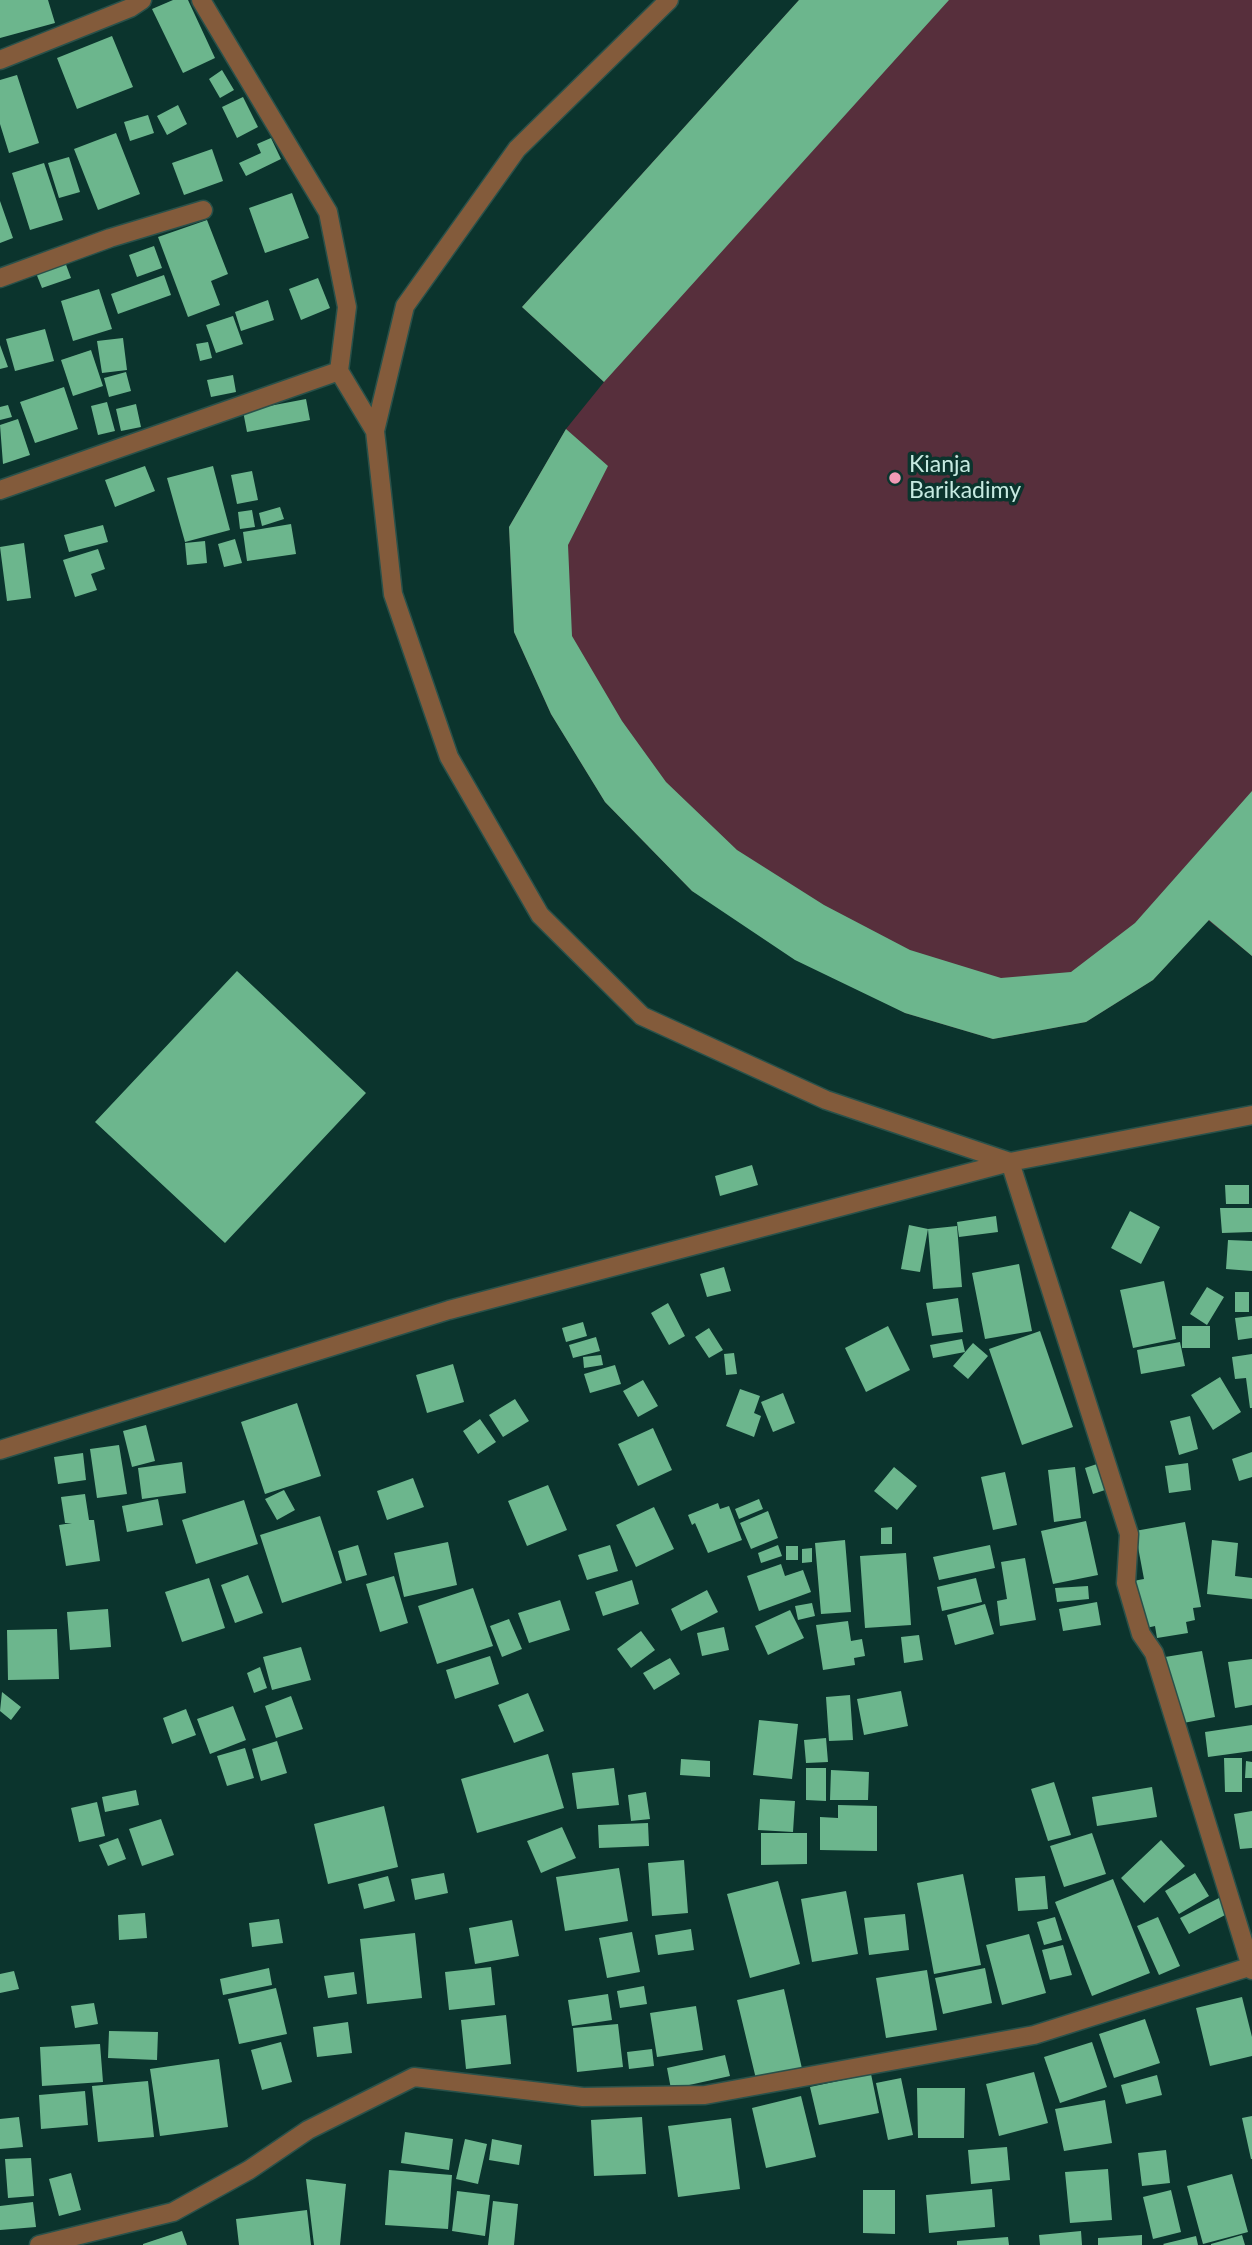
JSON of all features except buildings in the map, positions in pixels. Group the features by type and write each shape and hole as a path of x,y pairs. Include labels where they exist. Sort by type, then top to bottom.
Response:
{"street":[{"path":"0,60 130,8 142,0"},
{"path":"201,0 328,212 347,307 339,371 375,430"},
{"path":"669,0 517,149 405,306 375,430 393,594 449,757 540,915 642,1016 826,1100 1010,1162"},
{"path":"0,278 110,238 204,211"},
{"path":"0,489 339,371"},
{"path":"0,1450 449,1310 1010,1162 1252,1115"},
{"path":"39,2245 173,2211 249,2170 308,2130 414,2077 583,2097 705,2095 1034,2035 1251,1967 1154,1653 1141,1634 1126,1583 1129,1534 1010,1162"}],"shaded area":[{"name":"Kianja Barikadimy","path":"799,0 1252,0 1252,956 1208,920 1153,980 1086,1022 993,1039 905,1013 692,891 605,802 551,714 514,632 509,527 566,429 604,382 522,307"}],"place":[{"name":"Kianja Barikadimy","path":"895,478"}]}
